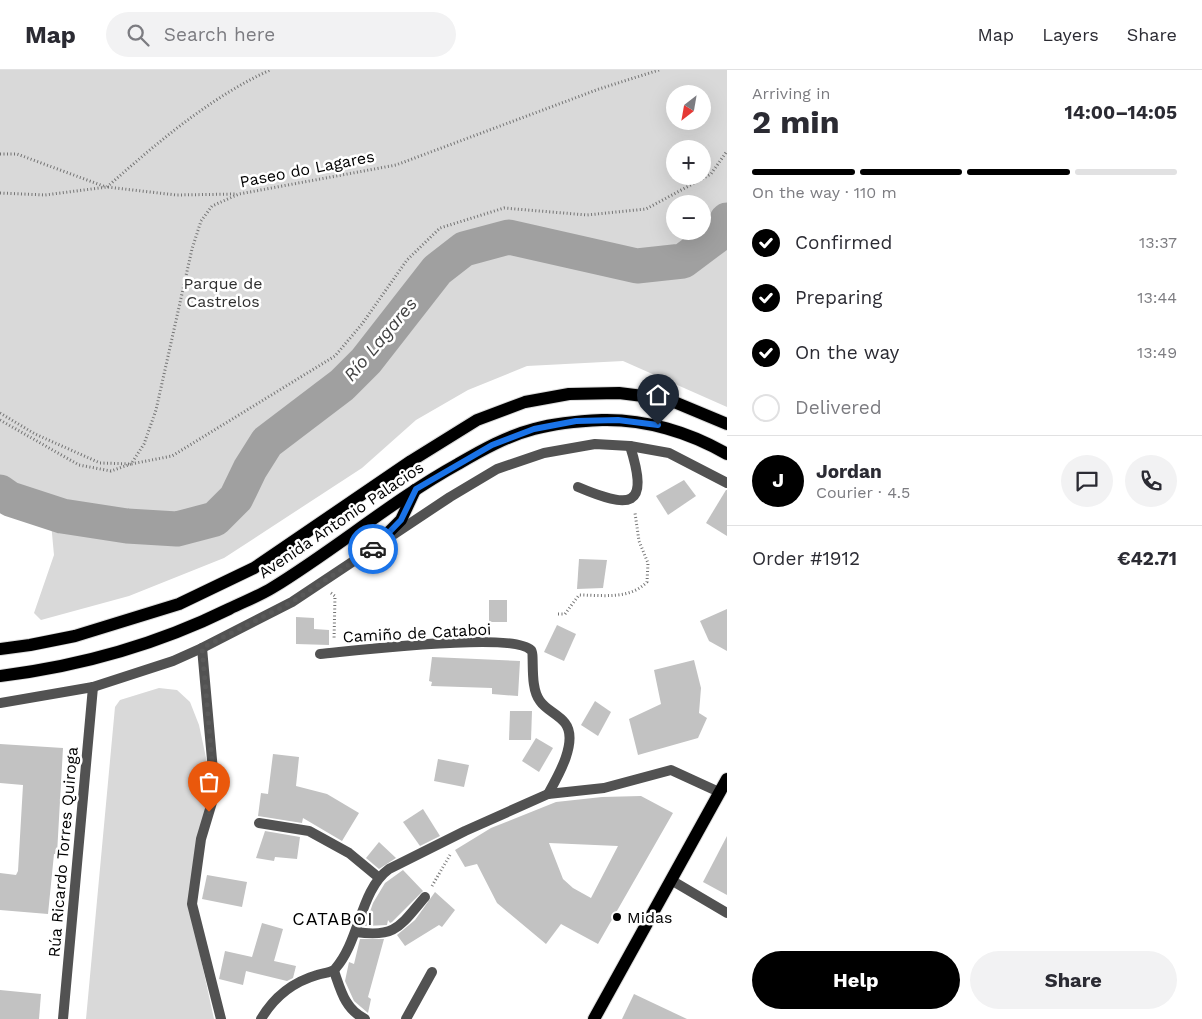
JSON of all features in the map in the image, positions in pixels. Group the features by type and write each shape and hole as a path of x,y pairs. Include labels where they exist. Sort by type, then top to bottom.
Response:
{"main road":[{"name":"Avenida Antonio Palacios","path":"0,648 30,645 74,636 179,604 254,568 411,461 476,420 526,402 569,394 619,393 667,399 727,424"},
{"name":"Avenida Antonio Palacios","path":"0,676 70,665 108,656 188,629 271,588 416,489 492,445 534,429 576,421 618,420 658,425 708,442 727,454"},
{"path":"373,548 401,520 416,489"},
{"path":"594,1019 727,779"}],"street":[{"path":"0,703 93,687 173,661 202,648 292,602 497,469 544,453 595,444 630,446 669,453 727,483"},
{"path":"578,487 609,500 625,501 634,495 639,479 630,446"},
{"name":"Camiño de Cataboi","path":"320,654 454,642 499,643 531,650 533,654 532,678 536,696 542,704 565,723 568,729 566,760 548,794"},
{"path":"202,648 214,782 213,799 201,839 192,904 221,1019"},
{"name":"Rúa Ricardo Torres Quiroga","path":"62,1019 93,687"},
{"path":"261,1019 280,995 296,984 334,971 351,945 378,877 389,868 548,794 604,788 671,770 719,792"},
{"path":"259,823 309,830 348,853 378,877"},
{"path":"671,880 727,913"},
{"path":"356,932 374,935 390,932 404,922 425,897"},
{"path":"334,971 345,1001 351,1010 365,1019"},
{"path":"406,1019 432,972"}],"path":[{"path":"0,193 44,195 107,187 160,140 248,80 270,70"},
{"name":"Paseo do Lagares","path":"131,464 144,444 156,410 201,221 212,206 239,194 396,165 599,89 659,70"},
{"path":"0,420 79,465 111,471 131,464 172,456 335,356 362,324 406,260 440,228 504,208 588,215 646,209 711,174 727,151"},
{"path":"0,154 17,154 107,187 176,195 239,194"},
{"path":"0,413 34,434 100,463 131,464"},
{"path":"558,614 565,614 579,595 625,595 634,592 647,582 648,563 639,541 634,513"},
{"path":"334,588 330,592 335,596 334,643 336,652"},
{"path":"425,897 451,852 449,839"}],"green space":[{"name":"Parque de Castrelos","path":"0,70 727,70 727,407 623,361 527,366 468,390 416,420 362,468 224,558 129,596 41,620 34,613 54,555 49,501 0,475"},
{"path":"159,688 177,690 190,702 199,725 211,781 188,900 214,1019 86,1019 115,707 120,700"}],"building":[{"path":"684,480 696,496 668,515 656,496"},
{"path":"727,490 727,536 706,523"},
{"path":"579,559 607,560 603,588 577,589"},
{"path":"489,600 507,600 507,622 489,622"},
{"path":"727,609 727,651 709,641 700,621"},
{"path":"296,617 314,618 314,629 329,630 329,645 296,644"},
{"path":"557,625 576,634 564,661 544,652"},
{"path":"432,657 520,661 518,696 492,694 492,688 431,686 432,682 429,681"},
{"path":"694,660 701,688 699,713 707,718 698,738 638,755 629,719 661,704 654,670"},
{"path":"595,701 611,712 598,736 581,725"},
{"path":"510,711 532,711 531,740 509,740"},
{"path":"536,738 553,748 539,772 522,761"},
{"path":"0,744 63,748 57,854 54,854 48,914 0,910 0,873 16,875 18,871 23,785 0,783"},
{"path":"273,754 299,757 296,786 327,794 359,813 342,841 303,818 302,823 258,816 261,793 268,794"},
{"path":"438,759 469,765 464,787 434,781"},
{"path":"641,796 673,813 598,944 561,924 546,944 497,903 477,864 465,867 455,850 491,828 556,802 602,797","holes":["549,843 618,846 591,898 573,888 563,879"]},
{"path":"423,809 440,836 420,846 403,822"},
{"path":"265,831 300,837 297,859 275,857 274,861 256,858"},
{"path":"727,836 727,895 703,882"},
{"path":"379,842 396,858 379,869 366,858"},
{"path":"403,870 423,891 392,922 390,923 388,920 387,925 365,926 373,903 385,883"},
{"path":"207,875 247,882 242,907 202,899"},
{"path":"435,892 455,910 442,927 439,925 405,946 397,935 415,920"},
{"path":"262,923 283,929 274,961 296,966 293,978 287,981 246,971 243,985 219,979 225,951 252,957"},
{"path":"360,939 384,939 368,997 371,999 368,1013 354,1001 345,981 349,962 354,964"},
{"path":"0,990 41,994 39,1019 0,1019"},
{"path":"634,994 687,1019 622,1019"}],"waterway":[{"name":"Río Lagares","path":"0,492 10,499 62,516 127,526 177,529 215,519 236,498 250,469 267,442 342,385 366,361 437,270 464,249 509,237 637,266 683,261 719,234 727,220"}],"way so far":[{"path":"209,812 213,799 214,782 210,761 202,648 243,629 292,602 373,549"}],"place":[{"name":"Midas","path":"617,917"}],"district":[{"name":"CATABOI","path":"333,918"}],"route":[{"path":"373,549 401,520 416,489 492,445 534,429 576,421 618,420 658,425"}]}
